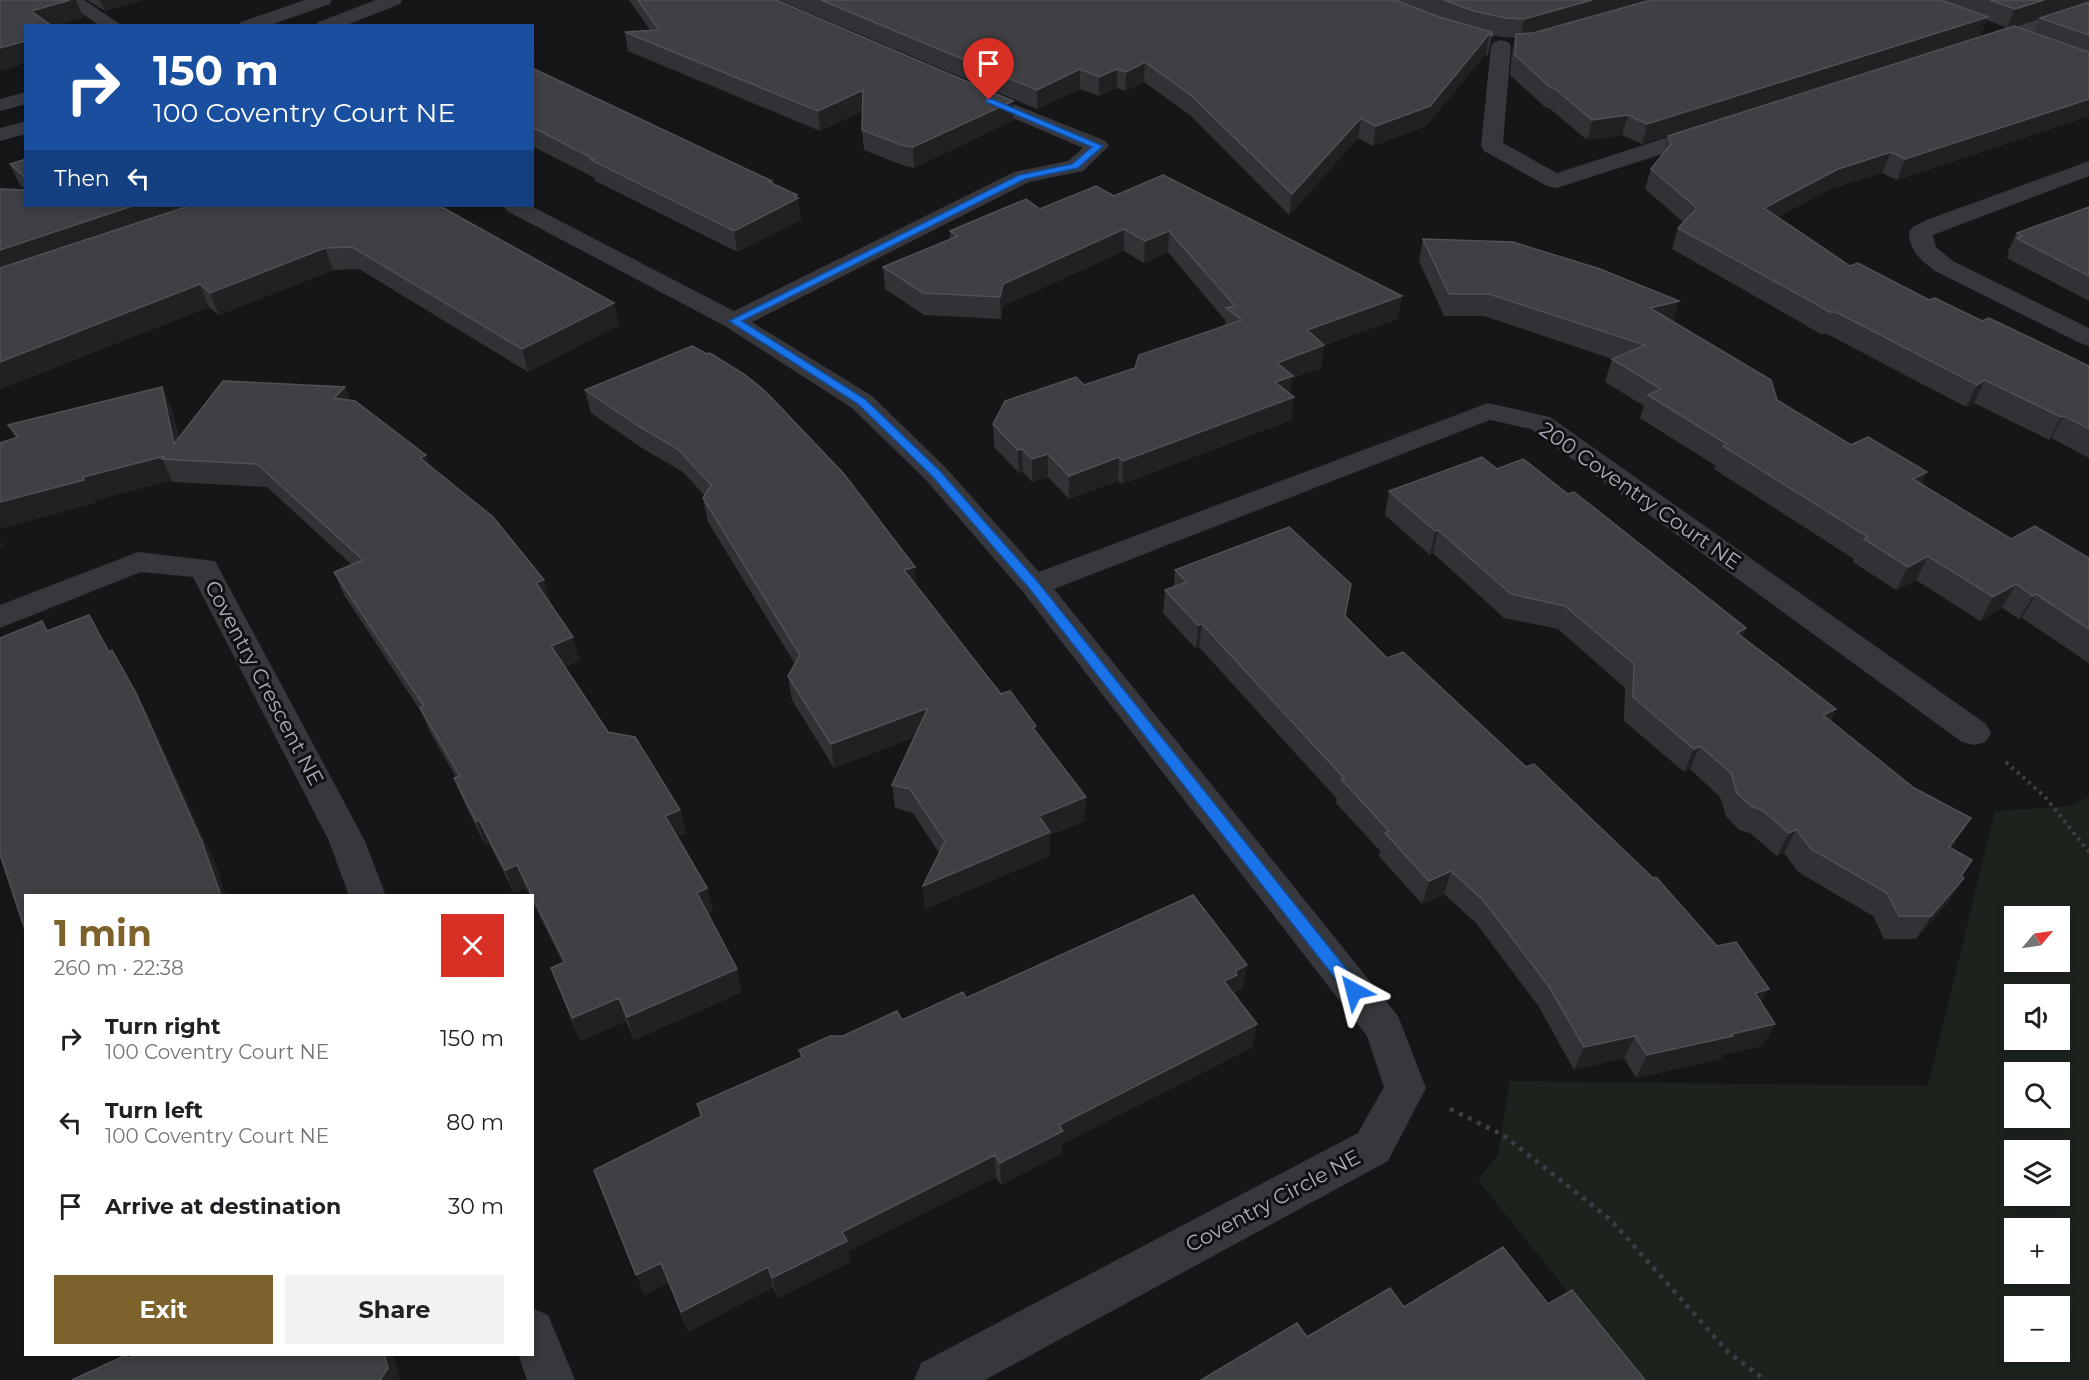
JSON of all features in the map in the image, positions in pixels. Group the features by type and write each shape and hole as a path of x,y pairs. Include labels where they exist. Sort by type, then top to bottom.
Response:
{"street":[{"path":"71,0 111,24"},
{"path":"254,24 323,0"},
{"path":"331,24 393,0"},
{"path":"1959,50 2089,10"},
{"path":"1972,24 2036,48"},
{"path":"1478,40 1511,46 1492,146 1554,181 1723,127"},
{"path":"734,321 1022,177 1075,166 1098,146 954,85"},
{"path":"0,105 24,99"},
{"path":"0,135 24,128"},
{"path":"2089,168 1934,225 1921,232 1921,244 1929,256 1944,266 2089,338"},
{"path":"517,207 734,321 861,402 936,474 1034,585 1384,1028 1405,1088"},
{"name":"200 Coventry Court NE","path":"1034,585 1488,411 1540,423 1974,734"},
{"name":"Coventry Crescent NE","path":"0,616 138,562 204,568 347,842 367,894"},
{"name":"Coventry Circle NE","path":"938,1380 1373,1147 1405,1088"},
{"path":"534,1336 551,1380"}],"path":[{"path":"1974,734 2046,798 2089,852"},
{"path":"1405,1088 1503,1135 1611,1220 1728,1352 1765,1380"}],"shaded area":[{"path":"2089,797 2089,1380 1639,1380 1478,1180 1498,1155 1510,1081 1928,1086 1995,811 2070,806"}],"building":[{"path":"0,0 70,0 31,11 49,24 24,24 24,42 0,48"},
{"path":"638,0 776,0 1013,101 913,147 901,145 862,130 863,90 818,111 625,32 659,30"},
{"path":"821,0 1395,0 1439,17 1492,32 1492,36 1489,34 1430,106 1376,126 1361,118 1292,194 1192,96 1145,62 1126,72 1117,69 1099,77 1080,69 1037,90"},
{"path":"1444,0 1592,0 1524,19 1506,18 1474,11"},
{"path":"1651,0 1941,0 1988,17 1647,124 1628,115 1592,120 1554,88 1551,88 1515,55 1516,34 1533,33"},
{"path":"1990,0 2044,0 2015,9"},
{"path":"2089,2 2089,35 2040,18"},
{"path":"2014,26 2089,52 2089,99 1905,159 1891,152 1838,169 1764,208 1850,266 1858,263 1929,300 1935,298 1982,321 1989,318 2089,366 2089,429 1985,380 1977,385 1836,312 1830,312 1678,228 1697,208 1651,169 1671,144 1668,136"},
{"path":"534,69 772,181 769,182 797,195 794,196 798,198 734,231 591,160 594,159 534,128"},
{"path":"24,160 24,176 10,164"},
{"path":"1163,175 1402,296 1307,330 1324,345 1277,363 1293,376 1275,382 1294,397 1123,461 1119,457 1069,476 1048,454 1032,459 1022,449 1018,450 993,424 1005,401 1076,377 1084,385 1135,368 1139,355 1242,320 1226,308 1235,306 1169,231 1145,241 1124,229 1003,284 1000,297 923,293 883,267 958,236 950,231 1026,199 1040,209 1096,186 1114,196"},
{"path":"0,189 24,190 24,207 129,207 0,250"},
{"path":"186,207 442,207 614,303 522,349 352,247 325,248 210,293 200,284 0,362 0,268"},
{"path":"2089,207 2089,276 2016,238 2022,236 2017,233"},
{"path":"1423,239 1513,242 1600,269 1679,301 1650,308 1771,380 1777,400 1851,445 1868,437 1927,472 1913,479 2011,539 2035,526 2089,558 2089,629 2036,594 2033,596 2016,584 1993,597 1928,556 1908,567 1864,539 1868,537 1723,446 1727,444 1648,395 1661,389 1612,359 1645,345 1489,294 1449,294"},
{"path":"692,346 707,354 710,353 744,374 765,391 844,474 915,567 904,570 1001,694 1010,691 1036,726 1033,728 1086,797 1039,816 1050,832 923,886 945,841 910,789 892,785 928,708 831,744 788,676 800,655 703,498 711,485 678,449 585,390"},
{"path":"223,381 345,387 334,398 355,401 426,455 420,458 493,517 544,580 536,583 573,637 551,646 608,732 635,737 680,810 665,816 707,888 697,893 737,969 627,1017 619,998 572,1018 551,968 565,962 534,899 534,894 531,894 517,865 505,870 454,778 460,776 420,708 424,706 334,572 363,560 257,464 162,459 165,456 0,502 0,443 18,437 8,425 162,387 174,444"},
{"path":"1482,457 1497,469 1523,459 1568,494 1574,492 1746,628 1737,633 1836,709 1823,715 1914,788 1971,818 1949,847 1972,860 1961,876 1964,878 1931,916 1899,916 1887,893 1811,849 1796,829 1789,833 1762,810 1751,806 1737,793 1731,773 1700,746 1694,749 1633,697 1634,664 1565,606 1511,594 1438,530 1435,531 1389,491"},
{"path":"1289,527 1351,584 1345,616 1387,658 1403,652 1526,767 1534,764 1653,878 1656,877 1717,946 1736,942 1769,989 1755,993 1775,1024 1647,1055 1635,1036 1584,1047 1548,985 1483,900 1451,871 1429,881 1385,833 1389,831 1341,779 1344,778 1202,624 1198,625 1165,590 1187,582 1175,570"},
{"path":"89,615 109,652 112,650 136,693 202,842 220,894 24,894 24,927 0,854 0,638 42,621 47,631"},
{"path":"1193,895 1247,965 1235,971 1237,975 1224,981 1257,1024 1059,1125 1063,1131 1000,1163 995,1155 842,1232 847,1241 772,1278 768,1267 681,1312 661,1263 636,1275 594,1170 702,1116 697,1104 803,1057 799,1050 830,1036 843,1036 897,1011 902,1020 963,992 966,998"},
{"path":"1503,1247 1548,1304 1572,1290 1645,1380 1201,1380 1297,1323 1307,1337 1390,1288 1404,1307"},
{"path":"124,1356 130,1358 134,1356 385,1356 388,1368 380,1380 72,1380"}],"route":[{"path":"989,100 1098,146 1075,166 1022,177 734,321 861,402 936,474 1034,585 1354,991"}]}
